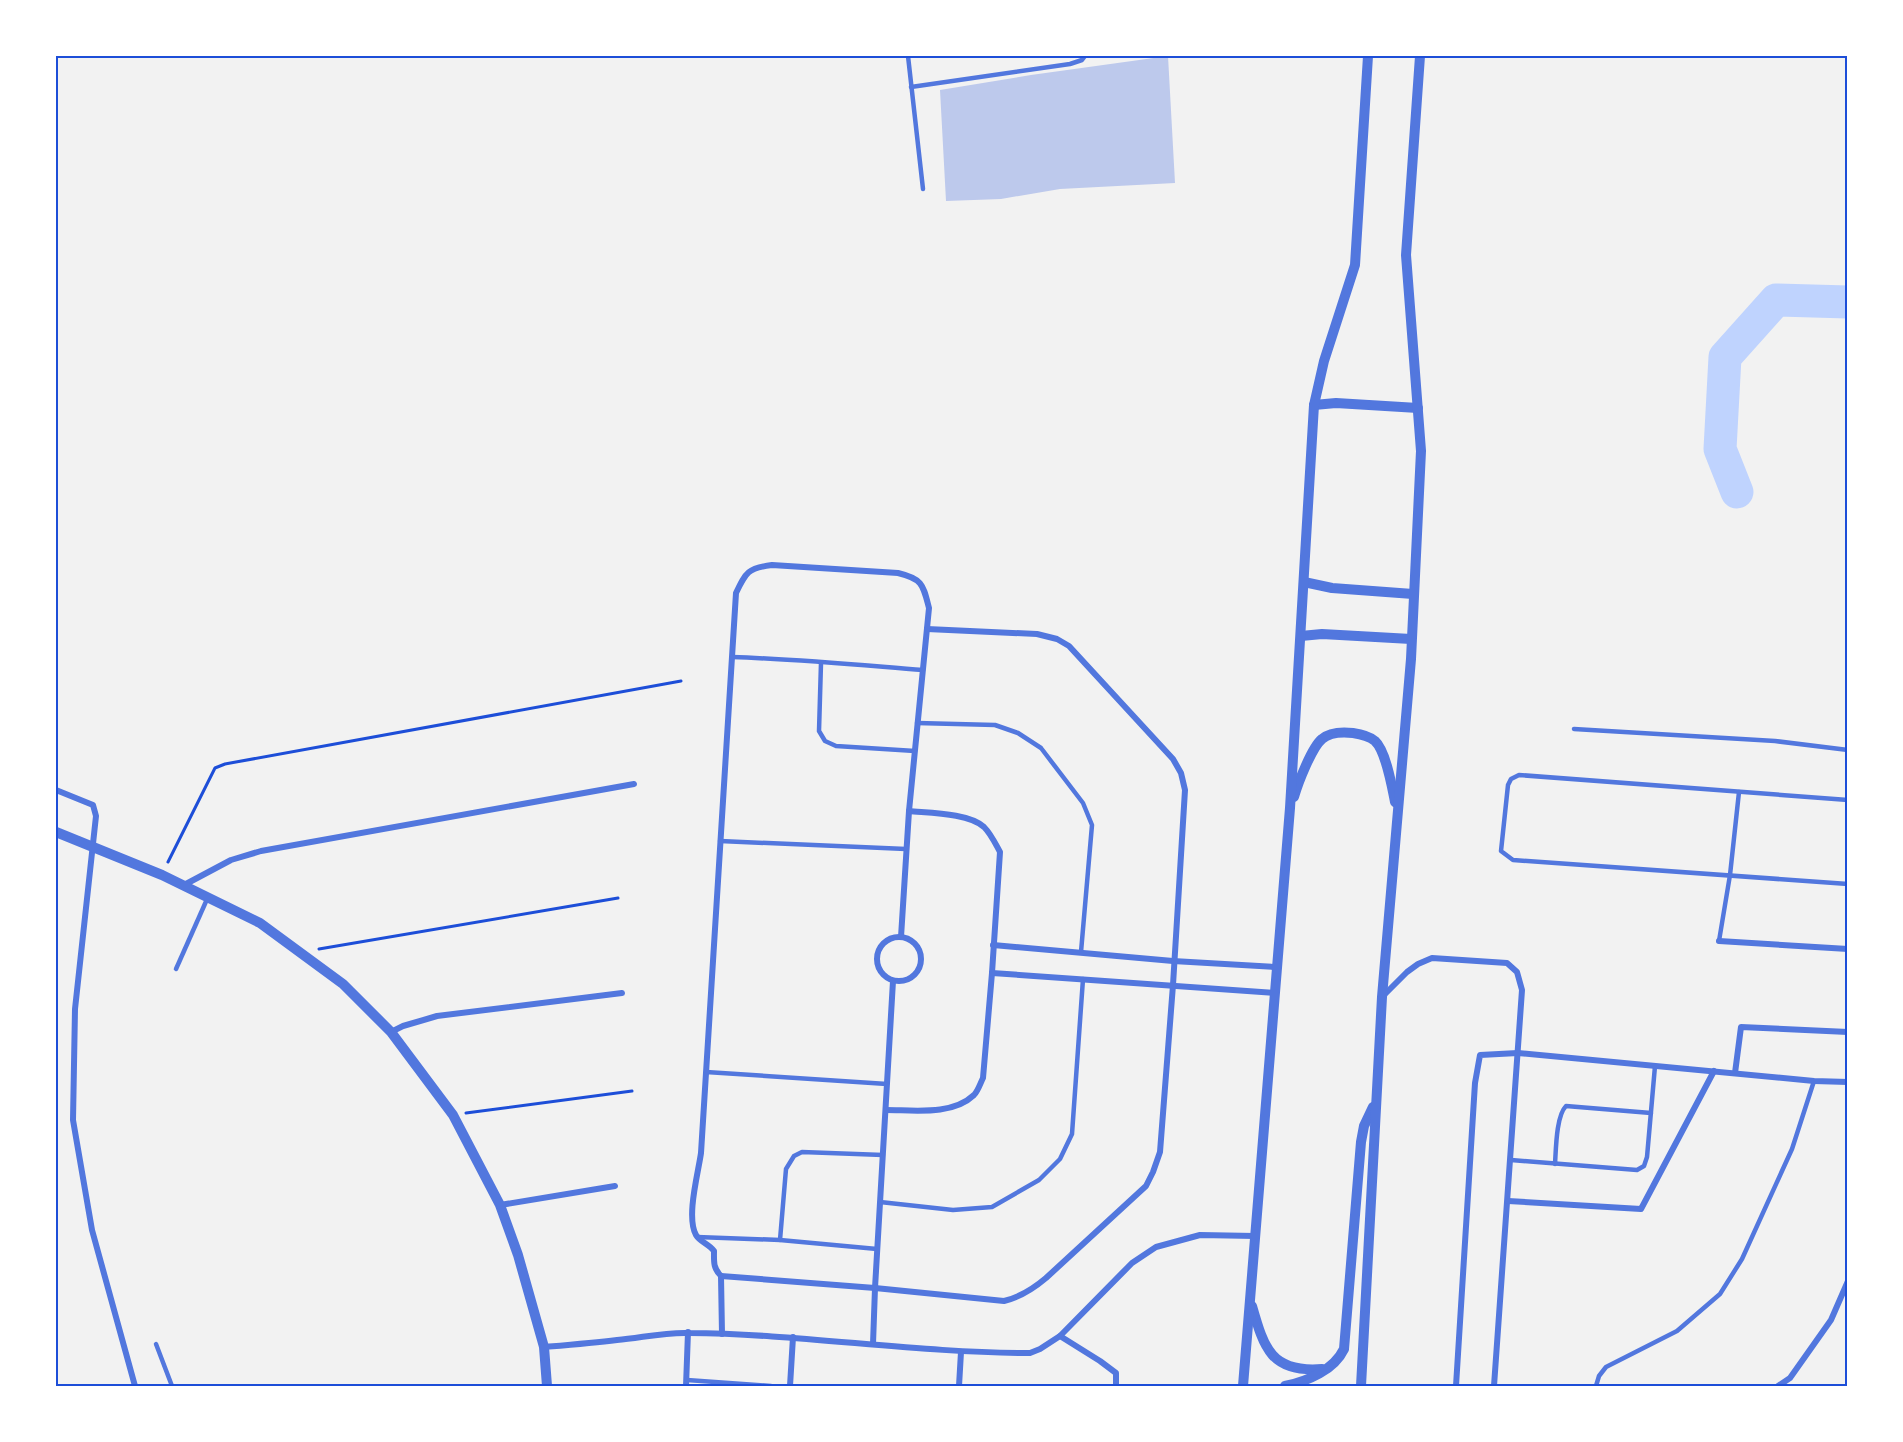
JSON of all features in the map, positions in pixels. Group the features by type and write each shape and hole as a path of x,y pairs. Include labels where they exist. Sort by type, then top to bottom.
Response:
{"street":[{"path":"1246,1386 1250,1300 1290,808 1314,405 1324,361 1354,265 1368,56"},
{"path":"1361,1386 1382,997 1411,639 1421,450 1406,255 1420,56"},
{"path":"1314,405 1336,403 1418,408"},
{"path":"901,937 909,811 929,608 924,589 914,577 898,573 772,565 755,567 745,574 736,593 701,1153 692,1226 697,1237 714,1251 714,1265 721,1276 1004,1301 1016,1298 1030,1291 1046,1278 1146,1186 1160,1152 1185,790 1181,773 1173,759 1069,646 1057,639 1037,634 927,629"},
{"path":"1304,582 1332,588 1413,594"},
{"path":"1301,636 1322,634 1411,639"},
{"path":"1290,808 1303,770 1321,739 1347,732 1361,734 1376,741 1387,766 1398,814"},
{"path":"184,885 231,860 261,851 634,784"},
{"path":"56,790 93,805 96,816 75,1009 72,1120 92,1230 135,1386"},
{"path":"886,1110 932,1110 960,1106 976,1094 983,1078 992,973 1000,852 993,838 983,826 961,817 909,811"},
{"path":"56,832 162,875 260,923 344,984 391,1032 453,1115 500,1205 518,1255 544,1347 547,1386"},
{"path":"895,937 911,940 918,948 921,963 917,973 909,979 893,981 880,971 877,955 882,945 895,937"},
{"path":"1719,941 1848,949"},
{"path":"993,945 1173,961 1276,967"},
{"path":"1382,997 1407,972 1432,958 1507,963 1517,972 1522,990 1521,1015 1494,1386"},
{"path":"992,973 1275,993"},
{"path":"873,1344 893,981"},
{"path":"391,1032 437,1016 622,993"},
{"path":"1735,1073 1741,1027 1848,1032"},
{"path":"1456,1386 1478,1058 1483,1054 1518,1053 1814,1081 1848,1082"},
{"path":"1508,1201 1641,1209 1714,1071"},
{"path":"1285,1386 1306,1381 1339,1360 1344,1349 1361,1142 1364,1126 1376,1101"},
{"path":"500,1205 615,1186"},
{"path":"544,1347 688,1332 793,1337 961,1352 1030,1353 1040,1350 1060,1336 1132,1263 1156,1247 1200,1235 1255,1236"},
{"path":"721,1276 722,1334"},
{"path":"1778,1386 1790,1378 1831,1320 1848,1281"},
{"path":"1250,1300 1261,1339 1269,1352 1296,1369 1325,1369"},
{"path":"686,1383 688,1332"},
{"path":"1060,1336 1100,1360 1116,1373 1116,1386"},
{"path":"790,1386 793,1337"},
{"path":"959,1386 961,1352"}],"lane":[{"path":"908,56 923,189"},
{"path":"912,87 1070,64 1082,60 1085,56"},
{"path":"732,657 794,659 923,670"},
{"path":"821,663 819,731 825,741 836,746 915,751"},
{"path":"917,723 995,725 1018,733 1041,748 1083,803 1092,825 1081,952"},
{"path":"1574,729 1775,741 1848,750"},
{"path":"1848,800 1519,776 1511,779 1508,785 1501,851 1513,860 1848,884"},
{"path":"1719,941 1730,875 1738,792"},
{"path":"720,841 906,849"},
{"path":"176,969 208,897"},
{"path":"880,1202 953,1210 992,1207 1039,1180 1060,1159 1072,1134 1083,979"},
{"path":"1511,1160 1637,1170 1644,1166 1647,1157 1655,1066"},
{"path":"706,1072 887,1084"},
{"path":"1596,1386 1606,1366 1677,1331 1720,1294 1742,1259 1792,1149 1814,1081"},
{"path":"1555,1164 1559,1121 1562,1110 1566,1106 1651,1113"},
{"path":"780,1240 786,1169 794,1156 802,1152 883,1155"},
{"path":"697,1237 780,1240 877,1249"},
{"path":"156,1344 172,1386"},
{"path":"686,1383 771,1386"}],"path":[{"path":"162,875 214,768 225,764 681,681"},
{"path":"310,959 322,948 618,898"},
{"path":"453,1115 632,1091"}],"building":[{"path":"1168,56 1175,183 1060,189 1001,199 946,201 940,90"}],"waterway":[{"path":"1737,492 1720,449 1725,357 1776,300 1848,302"}]}
